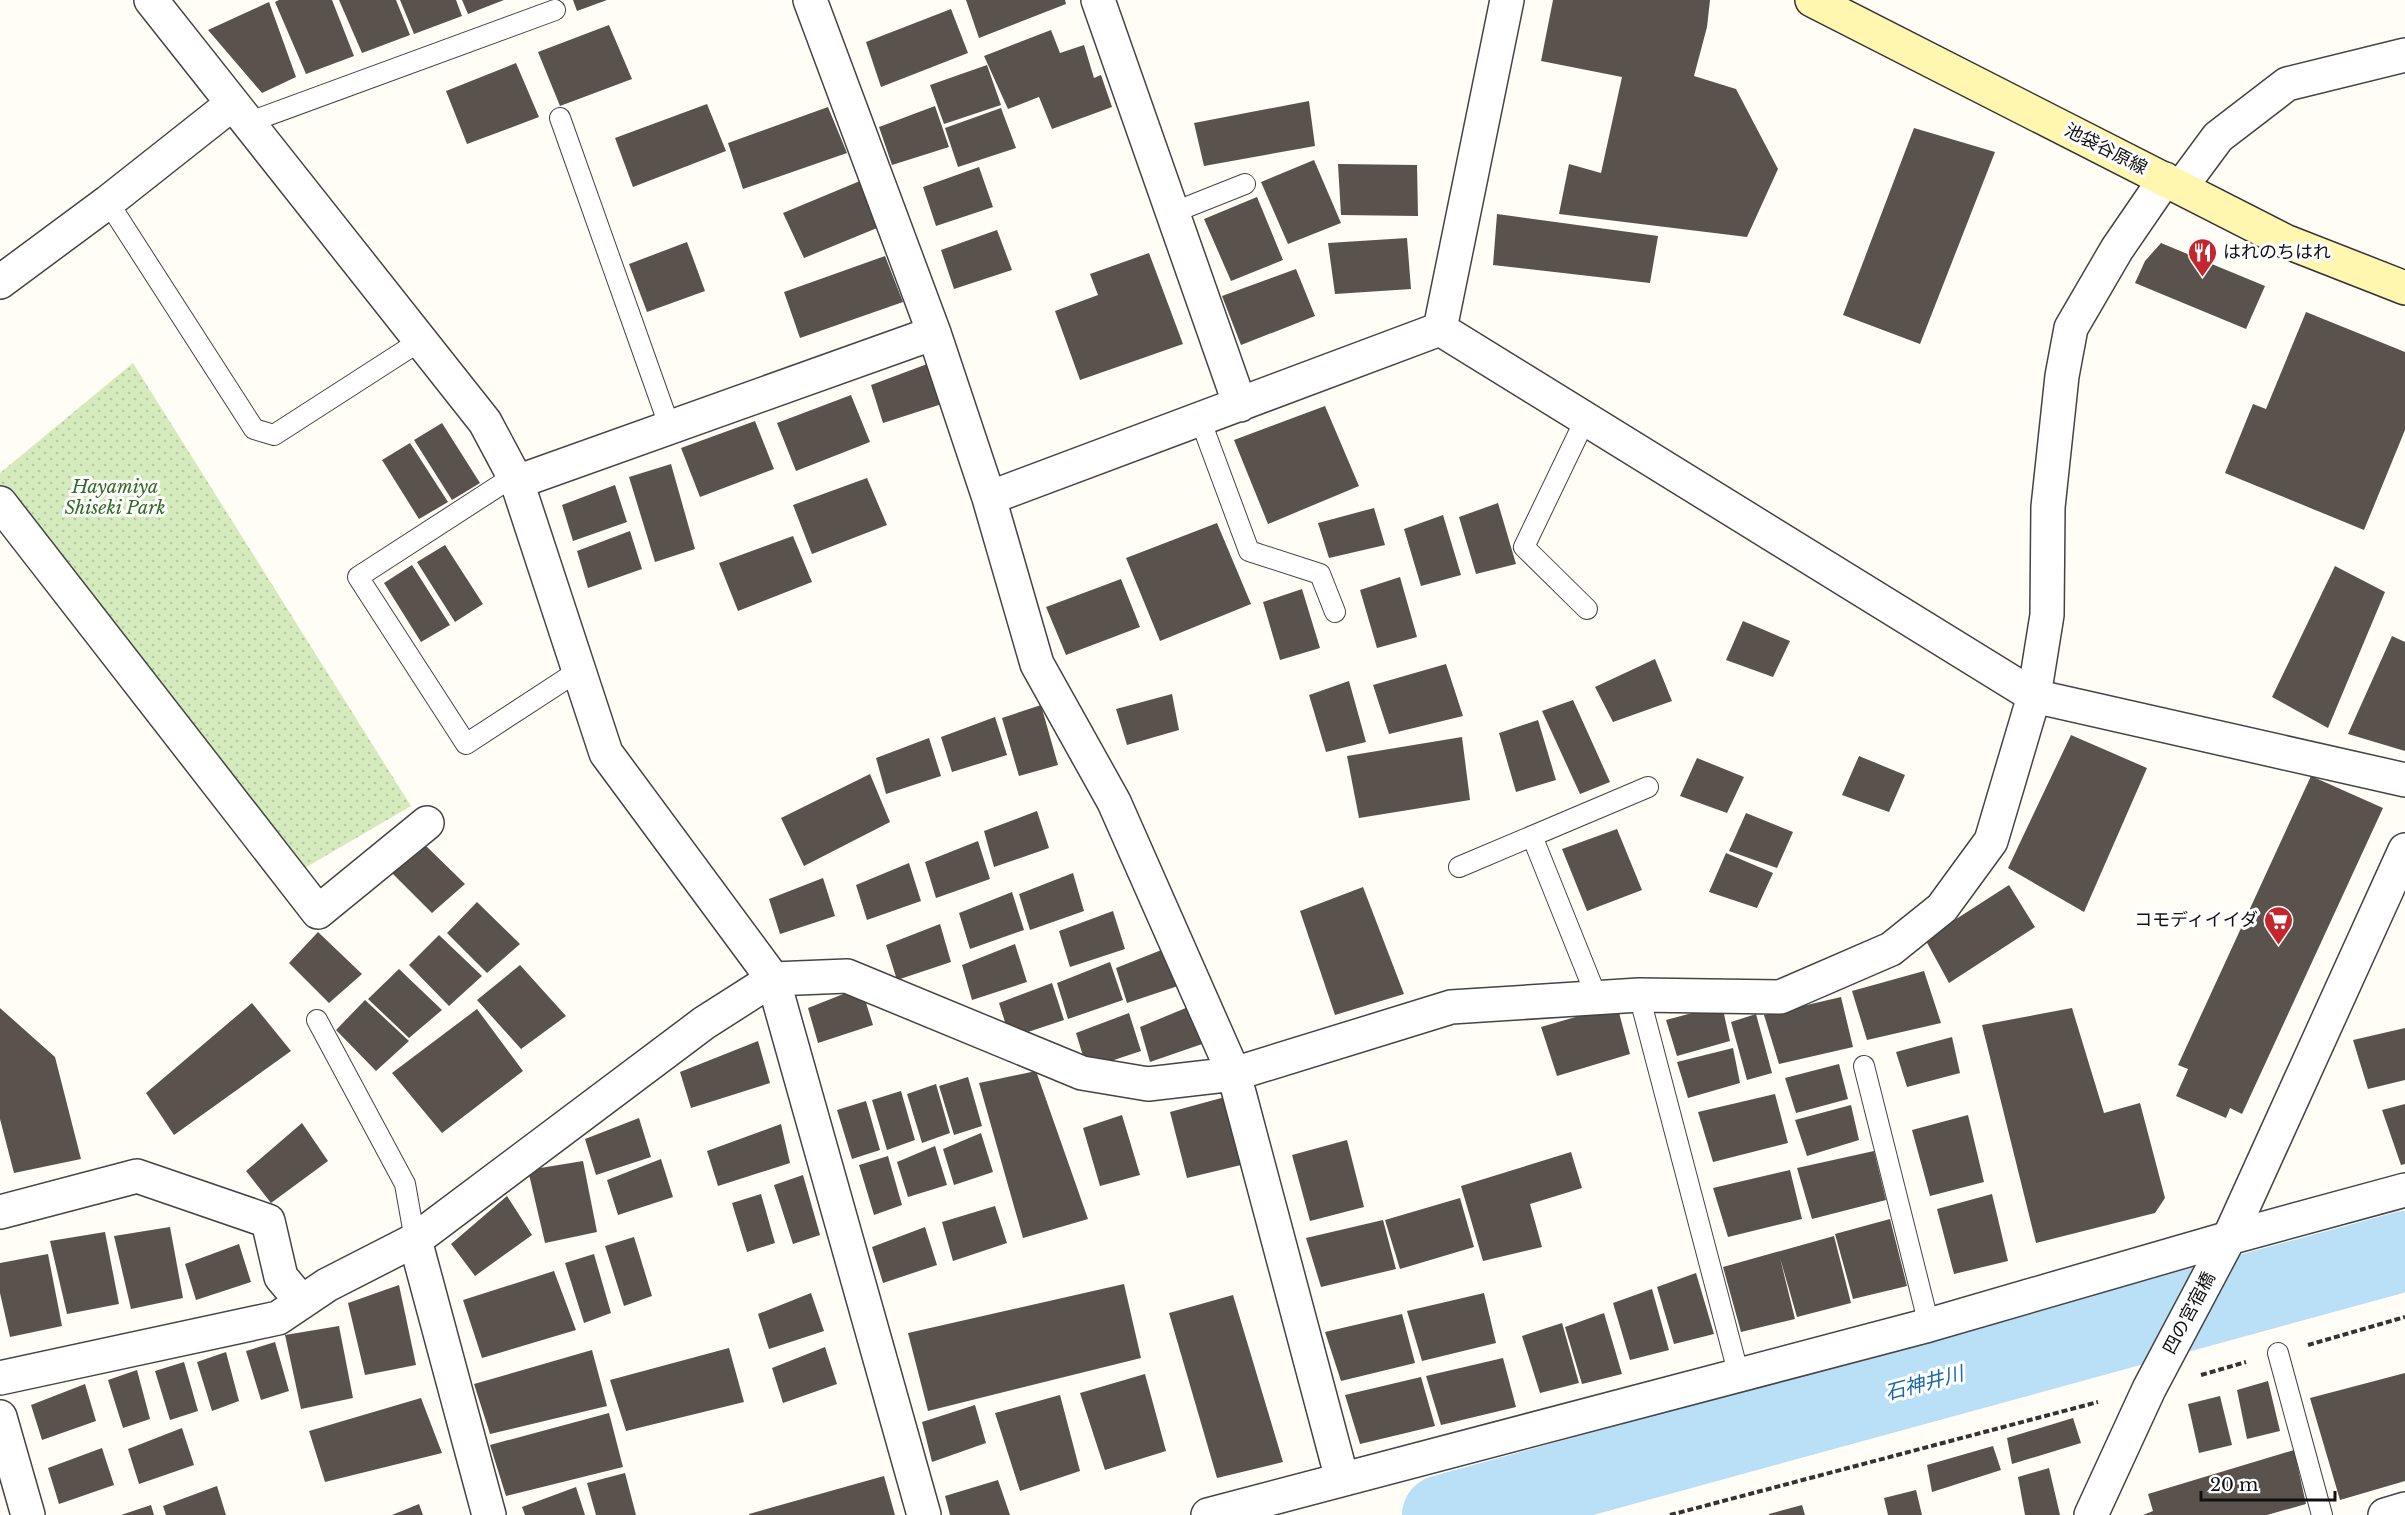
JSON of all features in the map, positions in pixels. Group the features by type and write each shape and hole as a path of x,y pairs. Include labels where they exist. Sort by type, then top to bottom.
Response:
{"main road":[{"name":"池袋谷原線","path":"1812,0 2285,241 2405,288"}],"street":[{"path":"151,0 485,422 515,479 606,753 773,979 924,1515"},
{"path":"810,0 934,333 989,498 1037,664 1114,802 1234,1074 1342,1479"},
{"path":"1098,0 1240,405"},
{"path":"1440,329 1507,0"},
{"path":"0,1378 278,1318 327,1285 415,1240 704,1023 773,979 847,976 1082,1073 1148,1084 1234,1074 1451,1007 1639,995 1780,997 1891,949 1942,908 1991,841 2034,696 2047,615 2048,507 2062,376 2071,328 2116,249 2173,183 2218,137 2287,84 2405,55"},
{"path":"0,282 108,202 239,113"},
{"path":"989,498 1440,329"},
{"path":"1440,329 2034,696 2405,780"},
{"path":"515,479 670,428 934,333"},
{"path":"0,503 318,912 428,823"},
{"name":"四の宮宿橋","path":"2091,1515 2149,1389 2229,1238 2405,850"},
{"path":"0,1212 137,1176 268,1221 281,1277 302,1302"},
{"path":"1208,1515 1929,1325 2229,1238 2405,1190"},
{"path":"415,1240 489,1515"},
{"path":"0,1417 28,1515"},
{"path":"2385,1515 2405,1509"}],"lane":[{"path":"239,113 555,10"},
{"path":"560,118 670,428"},
{"path":"1172,213 1245,184"},
{"path":"108,202 254,429 274,435 420,341"},
{"path":"1200,419 1250,551 1320,574 1335,612"},
{"path":"1585,420 1524,547 1587,609"},
{"path":"515,479 358,577 466,744 578,671"},
{"path":"1459,867 1648,787"},
{"path":"1532,836 1597,998"},
{"path":"1639,995 1739,1376"},
{"path":"317,1020 405,1184 415,1240"},
{"path":"1863,1066 1929,1325"},
{"path":"2278,1353 2322,1515"}],"path":[{"path":"1670,1515 2149,1389 2405,1317"}],"green space":[{"name":"Hayamiya Shiseki Park","path":"133,363 411,806 298,872 0,491 0,473"}],"building":[{"path":"279,0 332,0 354,56 306,74 275,2"},
{"path":"339,0 396,0 410,35 362,53"},
{"path":"400,0 456,0 462,16 414,34"},
{"path":"462,0 504,0 468,14"},
{"path":"573,0 607,0 577,11"},
{"path":"966,0 1065,0 1066,4 979,38"},
{"path":"1553,0 1710,0 1707,27 1694,76 1736,89 1778,169 1747,237 1559,214 1569,164 1601,173 1622,77 1541,61"},
{"path":"269,2 296,77 262,93 208,30"},
{"path":"951,9 968,53 881,87 866,42"},
{"path":"609,25 632,79 560,106 538,52"},
{"path":"1051,30 1060,53 1084,45 1094,78 1101,75 1112,107 1052,129 1039,97 1008,109 984,56"},
{"path":"516,63 539,117 467,144 446,91"},
{"path":"987,65 1001,105 944,124 930,85"},
{"path":"1309,101 1315,146 1204,166 1194,123"},
{"path":"707,104 726,151 633,187 615,138"},
{"path":"935,106 949,147 892,165 879,127"},
{"path":"828,107 847,153 743,189 728,143"},
{"path":"1001,108 1016,148 958,167 945,128"},
{"path":"1914,128 1995,152 1920,344 1843,315"},
{"path":"1314,160 1341,223 1288,244 1261,182"},
{"path":"1338,164 1417,165 1418,216 1341,215"},
{"path":"979,167 993,207 936,226 923,187"},
{"path":"860,181 877,228 804,258 783,213"},
{"path":"1257,197 1283,260 1231,281 1204,219"},
{"path":"1497,214 1658,236 1650,283 1493,265"},
{"path":"997,230 1012,270 954,289 941,250"},
{"path":"1407,238 1411,289 1335,294 1328,243"},
{"path":"687,242 705,291 647,312 629,264"},
{"path":"2161,243 2265,286 2246,329 2135,283 2145,261"},
{"path":"1149,253 1183,344 1080,380 1055,311 1098,295 1090,274"},
{"path":"885,256 903,302 800,338 784,292"},
{"path":"1296,269 1315,316 1241,345 1222,296"},
{"path":"2306,312 2405,352 2405,430 2364,530 2225,473 2253,404 2266,409"},
{"path":"930,363 945,403 883,423 871,385"},
{"path":"851,395 870,442 796,471 777,423"},
{"path":"1325,406 1359,486 1268,524 1234,440"},
{"path":"755,421 774,469 700,497 681,448"},
{"path":"442,423 480,483 452,500 414,440"},
{"path":"410,443 448,502 419,519 382,460"},
{"path":"671,464 695,549 655,562 629,477"},
{"path":"867,478 887,525 812,554 793,505"},
{"path":"615,485 627,522 573,541 562,505"},
{"path":"1498,503 1516,564 1476,574 1459,517"},
{"path":"1374,508 1385,545 1329,558 1318,523"},
{"path":"1443,515 1461,575 1421,586 1404,529"},
{"path":"1217,523 1251,604 1160,641 1126,558"},
{"path":"630,531 642,569 588,588 577,551"},
{"path":"793,536 812,582 738,611 719,563"},
{"path":"445,545 483,604 455,622 417,562"},
{"path":"412,565 450,625 421,642 384,583"},
{"path":"2335,566 2385,592 2328,728 2272,697"},
{"path":"1400,577 1417,637 1377,648 1360,590"},
{"path":"1121,579 1140,627 1066,655 1046,607"},
{"path":"1302,589 1320,648 1280,660 1263,602"},
{"path":"1743,621 1790,641 1773,677 1726,660"},
{"path":"2392,636 2405,642 2405,751 2348,734"},
{"path":"1655,659 1672,701 1613,722 1595,687"},
{"path":"1446,664 1463,716 1389,734 1373,685"},
{"path":"1349,681 1366,742 1326,752 1309,695"},
{"path":"1172,694 1179,730 1127,745 1116,709"},
{"path":"1573,700 1610,782 1580,794 1542,711"},
{"path":"1041,705 1058,765 1019,776 1002,718"},
{"path":"995,717 1007,755 952,772 941,737"},
{"path":"1538,720 1556,780 1516,792 1499,733"},
{"path":"2071,735 2147,768 2084,912 2008,868"},
{"path":"1462,737 1470,800 1359,818 1347,756"},
{"path":"929,738 941,776 886,794 876,758"},
{"path":"1859,756 1905,775 1889,812 1842,795"},
{"path":"1697,758 1744,777 1727,813 1680,796"},
{"path":"870,774 890,822 804,866 781,818"},
{"path":"2311,776 2383,808 2242,1114 2230,1108 2226,1118 2176,1096 2188,1069 2178,1065"},
{"path":"1037,811 1049,848 994,867 984,831"},
{"path":"1746,813 1793,832 1777,868 1729,851"},
{"path":"1617,829 1642,890 1587,911 1562,849"},
{"path":"978,841 990,879 936,898 925,862"},
{"path":"422,842 465,884 432,913 392,873"},
{"path":"1726,853 1773,873 1757,908 1709,892"},
{"path":"909,863 921,901 867,920 856,885"},
{"path":"1073,873 1084,911 1030,930 1019,894"},
{"path":"823,878 835,916 780,934 769,899"},
{"path":"2009,885 2035,927 1949,983 1925,939"},
{"path":"1363,887 1404,994 1335,1015 1300,911"},
{"path":"1012,892 1024,930 970,949 959,913"},
{"path":"477,902 520,944 487,973 447,933"},
{"path":"1113,911 1125,949 1070,967 1059,931"},
{"path":"940,924 951,962 897,980 886,945"},
{"path":"318,932 362,974 329,1003 289,963"},
{"path":"439,935 482,976 449,1006 409,965"},
{"path":"1015,944 1027,982 972,1000 962,965"},
{"path":"1169,947 1181,985 1127,1003 1116,968"},
{"path":"1110,962 1123,1000 1068,1019 1057,983"},
{"path":"520,965 566,1016 521,1049 477,1000"},
{"path":"399,969 442,1010 409,1038 368,999"},
{"path":"1924,971 1941,1023 1867,1040 1852,991"},
{"path":"1052,983 1064,1020 1010,1038 999,1003"},
{"path":"861,987 873,1025 818,1043 808,1008"},
{"path":"1841,997 1853,1047 1779,1064 1764,1015"},
{"path":"365,1000 409,1041 376,1071 336,1030"},
{"path":"252,1003 291,1051 174,1135 146,1093"},
{"path":"1193,1005 1205,1043 1150,1062 1140,1027"},
{"path":"1617,1005 1630,1054 1557,1076 1541,1027"},
{"path":"1722,1005 1730,1041 1677,1056 1666,1020"},
{"path":"0,1008 55,1057 81,1159 14,1173 0,1119"},
{"path":"2072,1008 2104,1113 2140,1103 2165,1198 2155,1213 2036,1243 1982,1025"},
{"path":"477,1009 523,1071 442,1133 392,1073"},
{"path":"1129,1013 1141,1051 1087,1069 1076,1033"},
{"path":"1756,1014 1772,1073 1747,1080 1731,1022"},
{"path":"2405,1028 2405,1080 2368,1089 2353,1040"},
{"path":"1952,1037 1960,1073 1907,1087 1896,1052"},
{"path":"758,1041 770,1083 691,1108 680,1072"},
{"path":"1733,1048 1740,1083 1688,1098 1677,1062"},
{"path":"1839,1064 1848,1099 1796,1113 1785,1078"},
{"path":"1036,1071 1088,1219 1023,1238 979,1083"},
{"path":"968,1077 982,1126 954,1135 939,1086"},
{"path":"936,1084 950,1133 922,1143 907,1094"},
{"path":"901,1091 915,1140 887,1150 872,1100"},
{"path":"1775,1094 1788,1143 1713,1162 1698,1112"},
{"path":"1225,1097 1241,1165 1187,1178 1170,1112"},
{"path":"866,1101 880,1150 852,1159 837,1110"},
{"path":"2405,1104 2405,1164 2401,1165 2382,1110"},
{"path":"1851,1105 1859,1140 1807,1156 1795,1120"},
{"path":"1122,1115 1140,1175 1100,1186 1083,1128"},
{"path":"1968,1115 1984,1182 1930,1196 1912,1130"},
{"path":"639,1118 651,1157 596,1175 585,1139"},
{"path":"302,1123 328,1161 271,1203 246,1171"},
{"path":"781,1124 790,1163 718,1186 707,1151"},
{"path":"981,1133 993,1172 954,1185 943,1149"},
{"path":"1347,1140 1364,1207 1310,1221 1292,1155"},
{"path":"935,1146 947,1185 908,1197 897,1162"},
{"path":"1874,1151 1886,1200 1812,1219 1797,1168"},
{"path":"1571,1152 1582,1188 1530,1204 1542,1247 1483,1261 1461,1186"},
{"path":"888,1156 902,1205 874,1215 859,1165"},
{"path":"661,1159 673,1197 618,1215 607,1180"},
{"path":"583,1161 597,1232 545,1243 528,1170"},
{"path":"1790,1170 1802,1219 1728,1237 1713,1188"},
{"path":"803,1175 820,1235 793,1244 774,1185"},
{"path":"761,1194 775,1243 747,1252 732,1203"},
{"path":"1992,1194 2008,1261 1954,1274 1937,1209"},
{"path":"507,1196 532,1235 475,1276 451,1244"},
{"path":"1460,1198 1474,1247 1400,1269 1385,1220"},
{"path":"995,1206 1007,1243 953,1261 942,1222"},
{"path":"1890,1219 1907,1286 1853,1299 1835,1234"},
{"path":"1383,1220 1396,1269 1321,1287 1306,1238"},
{"path":"170,1227 183,1298 131,1309 114,1236"},
{"path":"925,1227 937,1265 883,1283 872,1247"},
{"path":"105,1232 119,1304 67,1314 50,1241"},
{"path":"1834,1236 1851,1303 1797,1317 1780,1258 1795,1319 1741,1332 1723,1267"},
{"path":"634,1237 652,1296 624,1306 605,1246"},
{"path":"239,1244 251,1282 196,1300 185,1264"},
{"path":"48,1254 62,1326 10,1337 0,1293 0,1263"},
{"path":"594,1254 611,1313 584,1323 565,1263"},
{"path":"554,1271 576,1330 482,1358 463,1300"},
{"path":"1696,1273 1714,1334 1674,1344 1657,1287"},
{"path":"1124,1284 1141,1358 928,1411 908,1333"},
{"path":"399,1285 416,1365 365,1375 348,1303"},
{"path":"1652,1289 1669,1350 1630,1360 1613,1303"},
{"path":"811,1293 824,1331 769,1349 758,1314"},
{"path":"1484,1293 1496,1343 1422,1361 1407,1311"},
{"path":"1233,1295 1283,1462 1217,1478 1169,1313"},
{"path":"1604,1313 1622,1374 1582,1384 1565,1327"},
{"path":"1402,1314 1415,1363 1341,1381 1325,1332"},
{"path":"1562,1323 1579,1383 1540,1393 1522,1336"},
{"path":"339,1326 353,1398 301,1409 285,1335"},
{"path":"275,1342 289,1391 261,1400 246,1351"},
{"path":"825,1347 837,1384 783,1403 772,1368"},
{"path":"729,1348 744,1402 626,1431 610,1380"},
{"path":"592,1350 607,1406 490,1434 474,1384"},
{"path":"226,1352 239,1401 212,1411 197,1362"},
{"path":"1503,1358 1516,1407 1441,1425 1426,1376"},
{"path":"184,1362 198,1411 170,1420 155,1371"},
{"path":"137,1370 150,1419 123,1428 108,1380"},
{"path":"2405,1373 2405,1481 2340,1500 2310,1398"},
{"path":"1145,1374 1166,1451 1105,1470 1080,1393"},
{"path":"1421,1377 1435,1426 1360,1444 1345,1395"},
{"path":"2268,1381 2280,1431 2247,1439 2237,1390"},
{"path":"85,1384 96,1421 42,1440 31,1405"},
{"path":"1060,1395 1080,1471 1020,1491 995,1413"},
{"path":"2220,1396 2232,1445 2199,1453 2188,1404"},
{"path":"421,1398 442,1453 325,1482 309,1431"},
{"path":"975,1405 986,1443 932,1462 922,1422"},
{"path":"609,1413 623,1467 506,1496 490,1445"},
{"path":"2073,1418 2081,1443 2012,1464 2007,1438"},
{"path":"182,1428 194,1465 139,1484 128,1449"},
{"path":"1993,1446 2001,1470 1932,1492 1927,1465"},
{"path":"102,1448 114,1485 59,1504 48,1468"},
{"path":"2294,1450 2306,1504 2267,1515 2143,1515 2153,1511 2148,1494"},
{"path":"2049,1468 2060,1515 2025,1515 2018,1477"},
{"path":"625,1473 636,1515 596,1515 587,1483"},
{"path":"884,1476 895,1515 749,1515 749,1514"},
{"path":"998,1480 1010,1515 950,1515 945,1496"},
{"path":"217,1486 226,1515 166,1515 163,1506"},
{"path":"576,1487 585,1515 525,1515 522,1507"},
{"path":"1916,1490 1922,1515 1888,1515 1884,1498"},
{"path":"419,1504 423,1515 392,1515"},
{"path":"151,1505 154,1515 121,1515"},
{"path":"1802,1505 1805,1515 1769,1515 1769,1514"}],"waterway":[{"name":"石神井川","path":"1442,1515 2405,1251"}],"place":[{"name":"はれのちはれ","path":"2202,278"},
{"name":"コモディイイダ","path":"2279,946"}]}
